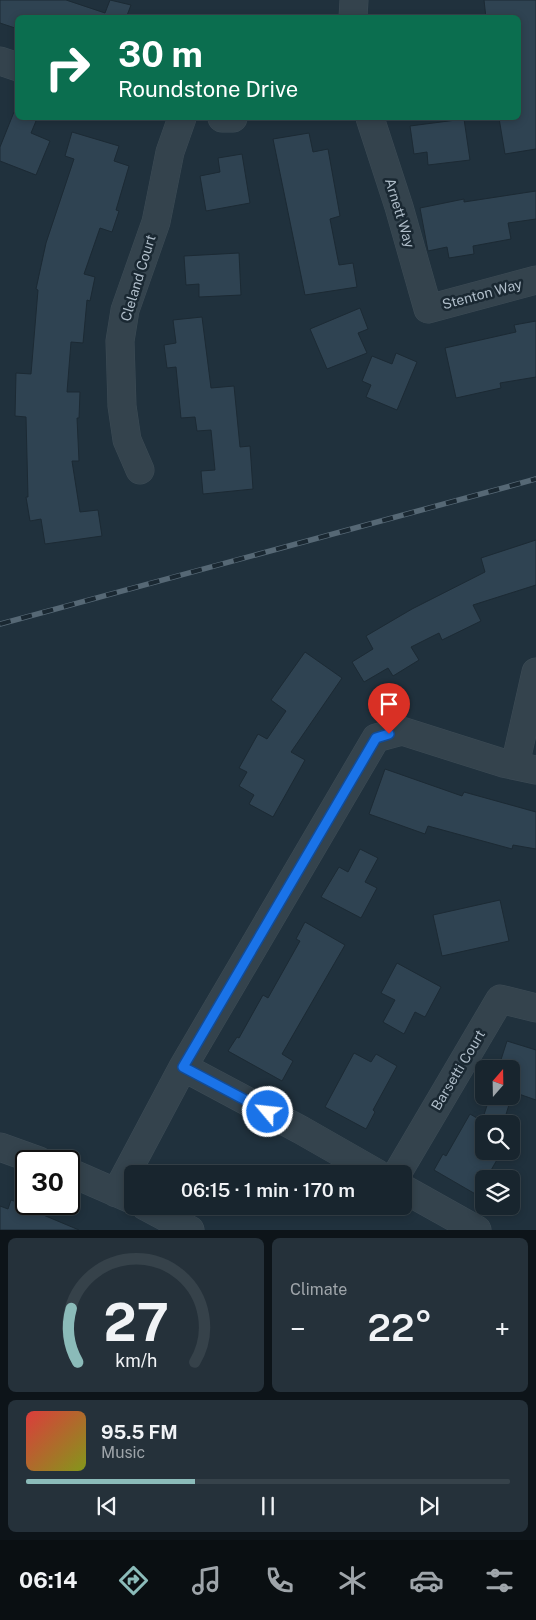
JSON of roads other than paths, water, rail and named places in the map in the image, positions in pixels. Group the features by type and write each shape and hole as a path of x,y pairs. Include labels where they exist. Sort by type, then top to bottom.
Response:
{"street":[{"path":"353,15 354,0"},
{"path":"0,61 15,66"},
{"name":"Cleland Court","path":"140,470 127,440 122,406 120,341 125,310 156,222 170,152 181,120"},
{"name":"Arnett Way","path":"371,120 399,207 428,309"},
{"name":"Stenton Way","path":"428,309 536,280"},
{"path":"138,1165 183,1067 376,738 402,731 526,768 536,672"},
{"name":"Barsetti Court","path":"402,1165 500,999 536,1008"},
{"path":"183,1067 362,1165"},
{"path":"0,1147 15,1152"},
{"path":"80,1177 124,1196"},
{"path":"412,1194 477,1230"},
{"path":"162,1215 190,1230"}],"railway":[{"path":"0,624 536,479"}]}
